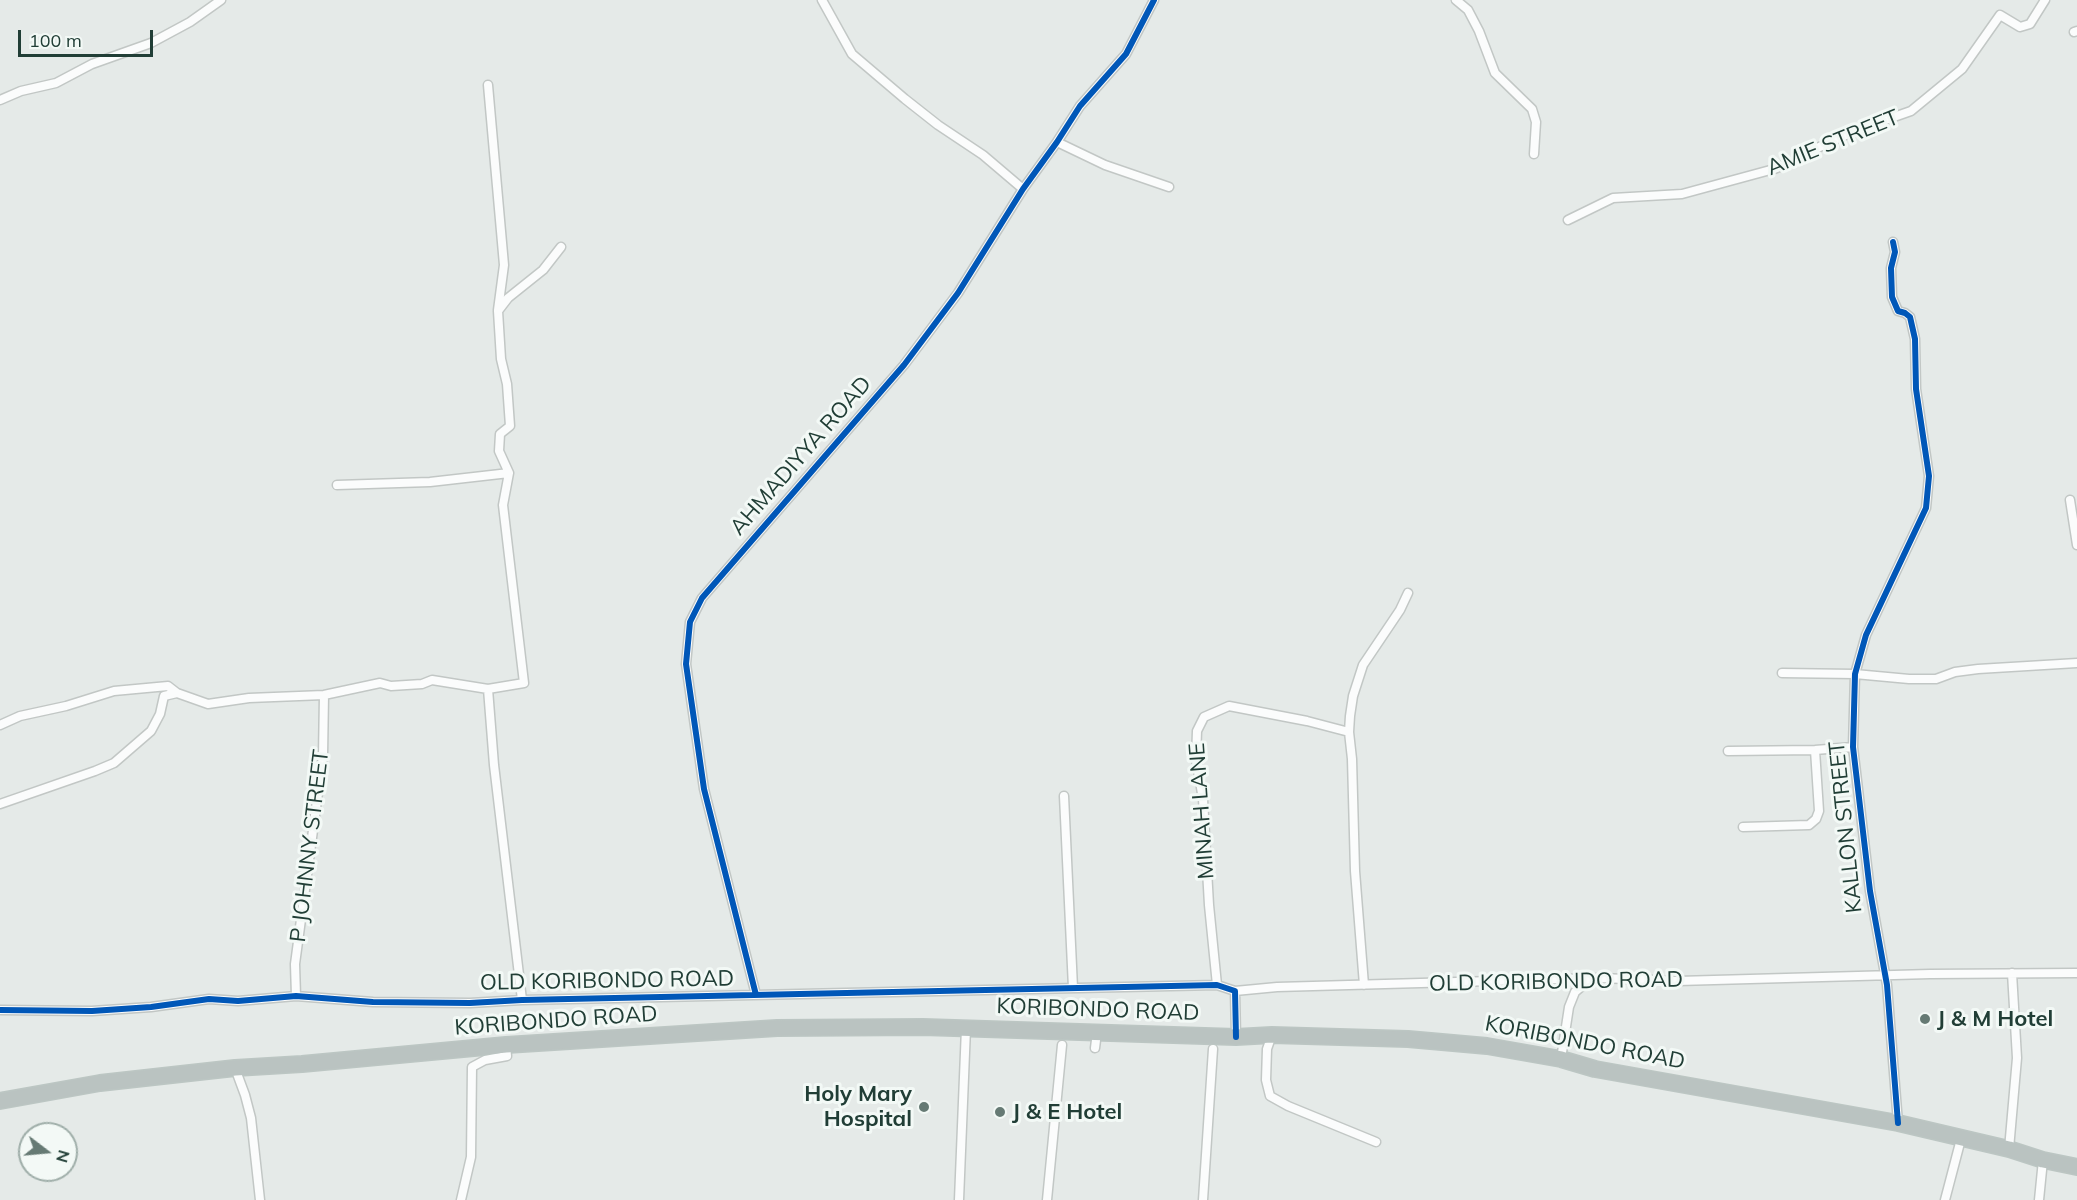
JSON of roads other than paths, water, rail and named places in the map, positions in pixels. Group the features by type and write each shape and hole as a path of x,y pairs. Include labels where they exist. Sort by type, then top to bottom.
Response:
{"highway":[{"name":"KORIBONDO ROAD","path":"0,1101 100,1083 235,1068 506,1045 777,1028 966,1028 1236,1037 1272,1035 1408,1039 1487,1046 1561,1059 1595,1069 1898,1124 2077,1167"}],"street":[{"path":"0,100 21,91 56,83 92,64 151,43 190,22 221,0"},
{"path":"822,0 852,54 913,106 983,155 1023,189"},
{"name":"AHMADIYYA ROAD","path":"756,995 704,789 686,664 690,622 702,597 904,364 958,293 1023,189 1080,106 1126,54 1154,0"},
{"path":"1456,0 1468,10 1474,20 1495,73 1532,109 1536,122 1534,154"},
{"name":"AMIE STREET","path":"1568,220 1613,198 1682,194 1774,169 1800,159 1854,131 1911,111 1962,69 2000,15 2020,27 2030,24 2044,0"},
{"path":"0,725 20,716 114,692 168,686 177,693 208,704 283,696 324,696 380,683 390,686 423,684 432,680 488,689 524,683 503,505 509,473 499,451 500,434 510,426 507,384 501,359 498,311 504,264 488,85"},
{"path":"1057,142 1105,165 1169,187"},
{"name":"KALLON STREET","path":"1893,242 1895,252 1892,268 1892,297 1898,311 1910,317 1915,339 1916,389 1929,476 1926,508 1866,635 1855,674 1853,747 1881,975 1888,994 1898,1124"},
{"path":"498,311 508,298 543,270 561,247"},
{"path":"337,485 430,482 509,473"},
{"path":"2070,500 2077,544"},
{"path":"1364,985 1355,871 1349,732 1353,696 1364,665 1400,610 1408,593"},
{"path":"1782,673 1855,674 1935,679 1955,672 1978,669 2077,663"},
{"path":"488,689 494,765 522,1000"},
{"path":"0,804 114,763 151,732 160,714 164,696 177,693"},
{"name":"P JOHNNY STREET","path":"296,996 295,964 323,756 324,696"},
{"name":"MINAH LANE","path":"1217,985 1209,905 1203,799 1196,759 1197,731 1204,717 1229,706 1307,721 1349,732"},
{"path":"1728,751 1853,747"},
{"path":"1743,826 1809,825 1816,819 1819,811 1815,750"},
{"path":"1064,796 1073,988"},
{"name":"OLD KORIBONDO ROAD","path":"0,1010 92,1011 209,999 238,1000 296,996 373,1002 471,1003 1217,985 1235,991 1277,987 1600,978 1678,981 1881,975 2077,973"},
{"path":"2009,1149 2017,1058 2012,974"},
{"path":"1561,1059 1569,1007 1575,992 1588,981 1600,978"},
{"path":"1235,991 1236,1037"},
{"path":"959,1200 966,1028"},
{"path":"1095,1048 1097,1032"},
{"path":"1272,1035 1267,1049 1266,1080 1270,1096 1288,1106 1376,1142"},
{"path":"460,1200 471,1157 472,1067 485,1060 507,1056 506,1045"},
{"path":"1047,1200 1062,1045"},
{"path":"1203,1200 1214,1049"},
{"path":"235,1068 245,1095 250,1118 260,1200"},
{"path":"1945,1200 1961,1139"},
{"path":"2039,1200 2043,1160"}],"place":[{"name":"J & M Hotel","path":"1925,1019"},
{"name":"Holy Mary Hospital","path":"924,1107"},
{"name":"J & E Hotel","path":"1000,1112"}]}
